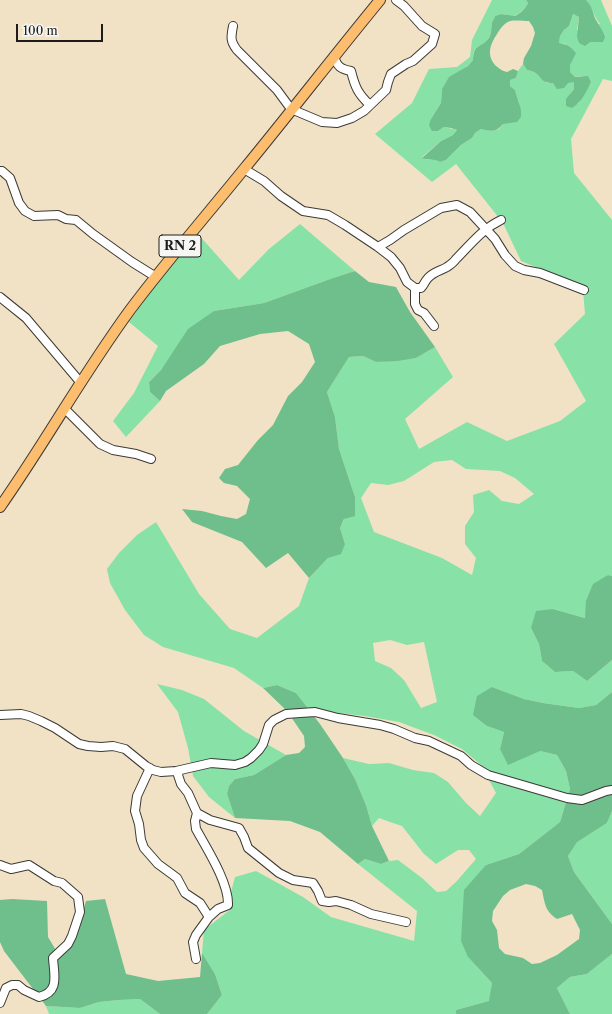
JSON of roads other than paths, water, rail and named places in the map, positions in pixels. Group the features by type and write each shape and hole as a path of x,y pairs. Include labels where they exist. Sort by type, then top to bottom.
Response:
{"main road":[{"name":"RN 2","path":"2,501 129,312 380,0"}],"street":[{"path":"233,26 231,38 232,44 277,90 291,109 322,122 337,123 352,118 364,111 386,90 391,74 413,61 432,44 435,34 422,26 404,6 396,0"},
{"path":"334,56 336,64 343,69 351,71 356,89 363,99 370,105"},
{"path":"244,169 264,181 280,196 303,211 328,215 378,247 400,268 407,282 415,288 421,288 427,278 456,260 474,240 501,220"},
{"path":"0,170 10,178 19,203 25,211 34,216 58,215 66,219 76,220 132,262 156,277"},
{"path":"378,247 441,208 457,205 470,212 495,239 505,255 515,266 524,270 540,273 584,290"},
{"path":"415,288 415,304 418,310 424,313 434,326"},
{"path":"0,297 26,318 81,383"},
{"path":"64,408 100,444 113,450 136,454 151,460"},
{"path":"0,715 20,714 29,716 55,728 79,744 101,747 113,746 125,749 153,770 161,772 179,770 211,763 235,765 245,762 259,750 263,744 269,725 274,720 286,714 315,712 394,729 415,738 429,741 461,756 471,765 488,775 567,798 582,800 612,790"},
{"path":"150,768 137,796 135,811 144,848 158,864 176,878 185,893 200,903 209,917"},
{"path":"179,770 178,776 197,813 210,820 239,828 248,848 280,873 293,880 313,883 322,901 336,901 351,905 371,914 406,922"},
{"path":"196,959 193,942 196,935 209,917 218,909 228,905 228,898 220,874 196,829 195,821 197,813"},
{"path":"0,864 11,869 29,865 54,881 62,883 78,897 80,912 68,944 53,958 55,981 50,992 39,997 18,986 12,985 6,988 0,1003"}]}
